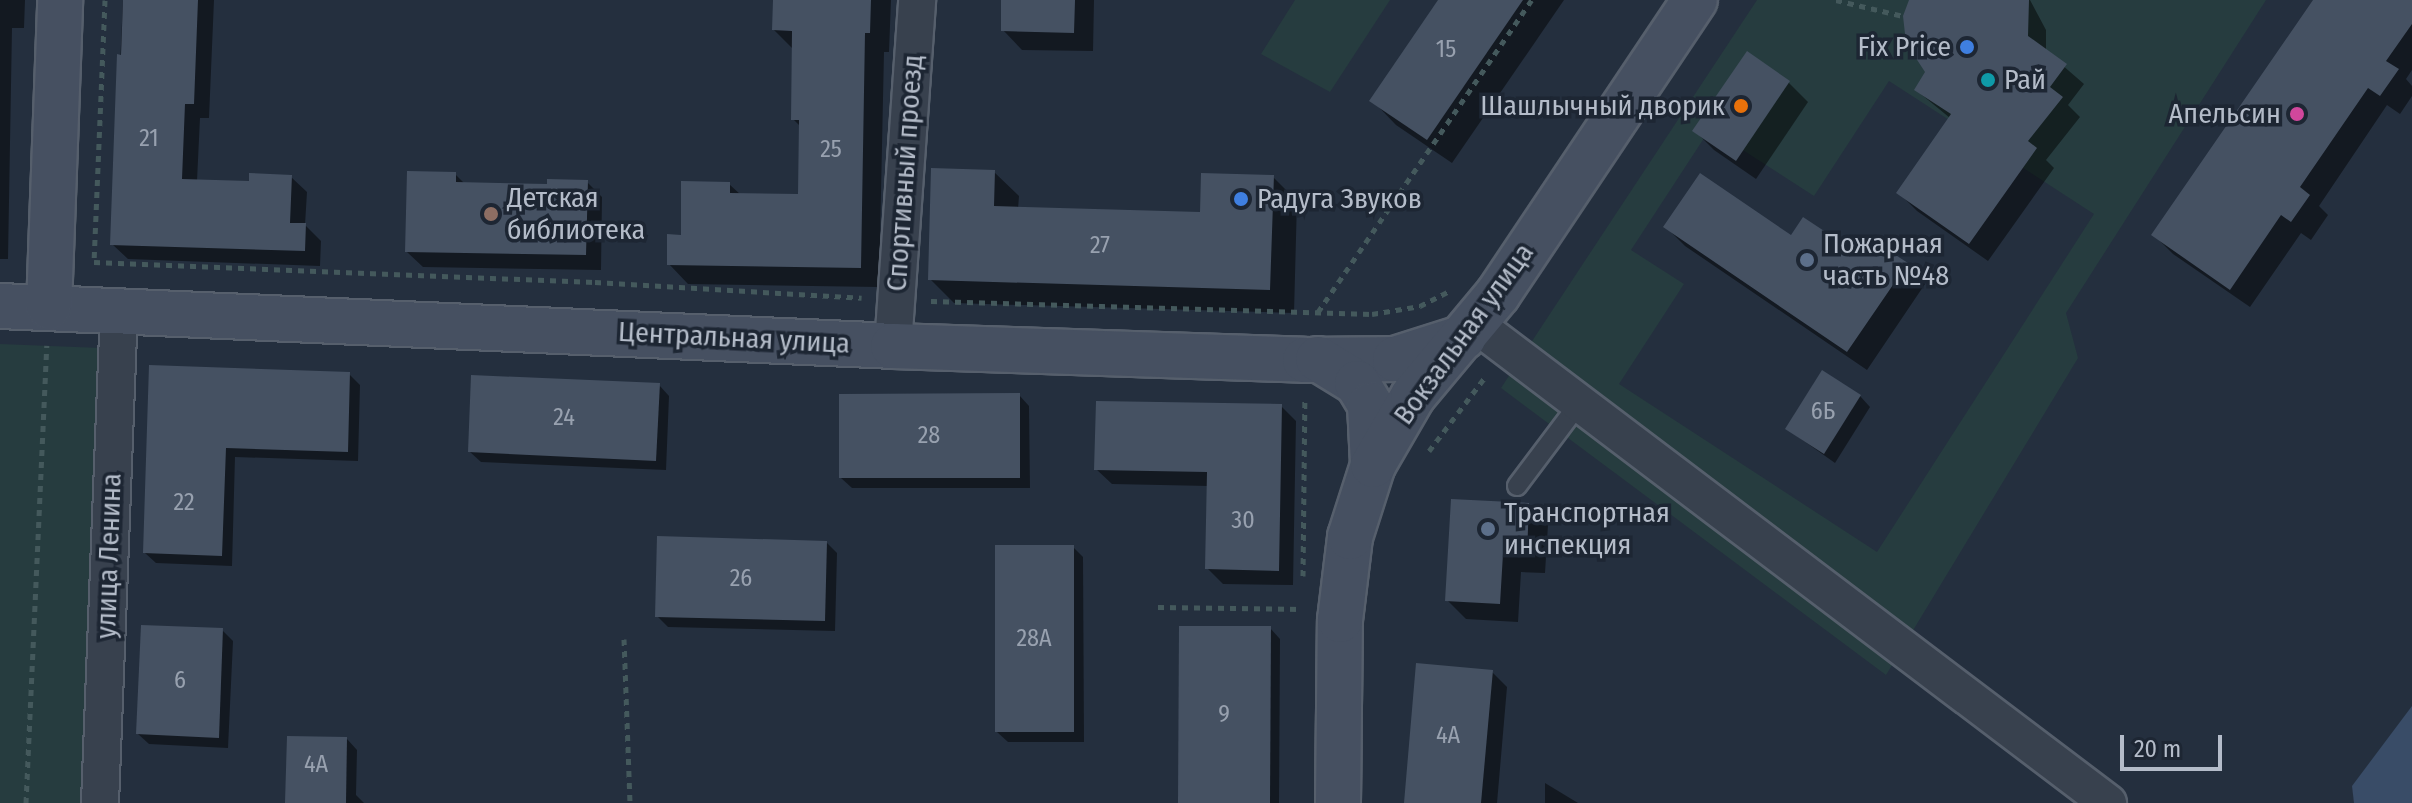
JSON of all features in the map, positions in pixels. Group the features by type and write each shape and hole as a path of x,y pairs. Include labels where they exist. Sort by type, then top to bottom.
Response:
{"street":[{"path":"49,323 60,0"},
{"name":"Спортивный проезд","path":"893,346 917,0"},
{"name":"Вокзальная улица","path":"1338,803 1340,620 1350,537 1373,465 1413,396 1473,328 1695,0"},
{"name":"Центральная улица","path":"0,306 49,323 119,309 893,346 1312,372 1395,359 1473,328"},
{"name":"улица Ленина","path":"100,803 119,309"},
{"path":"1473,328 1580,402 2108,803"},
{"path":"1312,372 1357,383 1370,405 1373,465"}],"lane":[{"path":"1517,486 1580,402"}],"path":[{"path":"105,0 94,262 595,282 895,300 1372,314 1420,306 1473,328 1428,453"},
{"path":"1318,312 1532,0"},
{"path":"1836,0 1903,16"},
{"path":"26,803 49,323"},
{"path":"1303,577 1312,372"},
{"path":"1303,593 1303,625"},
{"path":"1158,607 1303,609"},
{"path":"624,639 630,803"}],"green space":[{"path":"1295,0 1390,0 1330,92 1261,54"},
{"path":"1757,0 2266,0 2066,313 2078,358 1886,675 1501,388","holes":["1889,81 2094,214 1877,552 1619,384 1684,284 1631,250 1710,129 1814,196"]},
{"path":"0,344 101,348 83,803 0,803"}],"water":[{"path":"2412,706 2412,803 2354,803 2352,786"}],"building":[{"path":"123,0 198,0 194,104 185,104 182,179 249,181 249,173 292,175 290,223 306,223 305,251 110,245 117,54 121,55"},
{"path":"773,0 871,0 870,33 865,33 861,268 667,265 667,234 681,235 681,181 730,182 730,193 798,194 799,120 791,120 792,31 772,30"},
{"path":"1001,0 1075,0 1074,33 1001,31"},
{"path":"1438,0 1523,0 1427,140 1369,101"},
{"name":"Рай","path":"1909,0 2029,0 2028,36 2067,64 2050,87 2063,97 2028,141 2037,148 1969,244 1896,193 1951,114 1914,90 1925,72 1906,43 1903,16"},
{"path":"2313,0 2412,0 2412,24 2386,61 2399,69 2380,96 2368,88 2300,187 2310,195 2291,222 2281,215 2230,290 2151,235"},
{"name":"Шашлычный дворик","path":"1747,51 1790,81 1736,161 1692,131"},
{"path":"931,168 995,170 994,206 1200,212 1201,173 1274,175 1270,290 928,280"},
{"path":"407,171 456,172 456,182 547,184 547,179 588,180 586,255 405,252"},
{"name":"Пожарная часть №48","path":"1700,173 1791,235 1803,217 1862,256 1872,240 1908,263 1847,352 1663,227"},
{"path":"149,365 350,372 348,452 226,448 222,556 143,553"},
{"path":"1822,370 1861,395 1824,454 1785,429"},
{"path":"471,375 660,383 656,461 468,452"},
{"path":"1020,393 1020,478 839,478 839,394"},
{"path":"1096,401 1282,404 1279,571 1205,569 1207,472 1094,470"},
{"name":"Транспортная инспекция","path":"1451,499 1529,503 1527,555 1503,554 1500,604 1445,601"},
{"path":"657,536 827,541 825,621 655,617"},
{"path":"995,545 1074,545 1074,732 995,732"},
{"path":"141,625 223,628 219,738 136,734"},
{"path":"1179,626 1271,626 1270,803 1178,803"},
{"path":"1416,663 1493,670 1481,803 1404,803"},
{"path":"287,736 347,737 346,803 285,803"}],"place":[{"name":"Fix Price","path":"1967,47"},
{"name":"Рай","path":"1988,80"},
{"name":"Шашлычный дворик","path":"1741,106"},
{"name":"Апельсин","path":"2297,114"},
{"name":"Радуга Звуков","path":"1241,199"},
{"name":"Детская библиотека","path":"491,214"},
{"name":"Пожарная часть №48","path":"1807,260"},
{"name":"Транспортная инспекция","path":"1488,529"}]}
